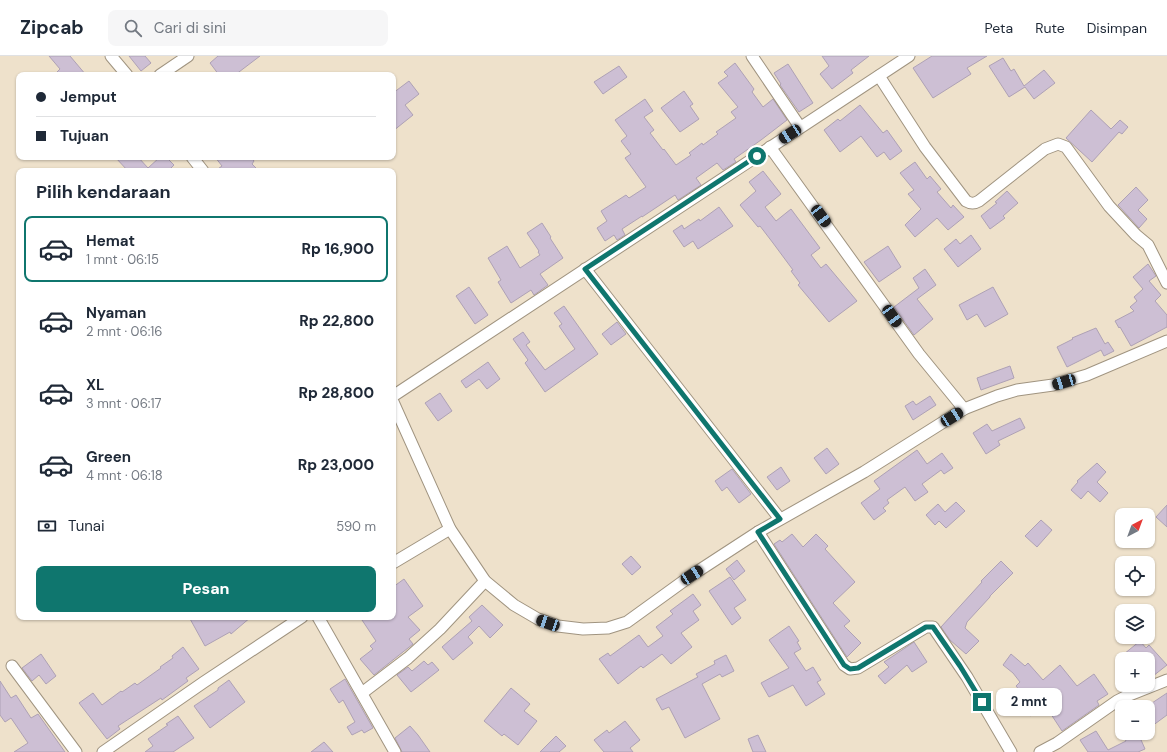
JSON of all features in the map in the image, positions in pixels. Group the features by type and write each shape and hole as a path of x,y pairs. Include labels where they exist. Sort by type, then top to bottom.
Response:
{"street":[{"path":"111,56 124,72"},
{"path":"164,72 188,56"},
{"path":"752,56 800,127"},
{"path":"396,394 909,56"},
{"path":"879,76 925,146 966,201 970,204 979,201 1045,149 1062,144 1109,206 1136,235 1148,245 1167,283"},
{"path":"770,147 838,239 919,354 964,409"},
{"path":"194,160 201,168"},
{"path":"585,269 780,519"},
{"path":"396,409 450,529 485,581 514,605 538,619 558,626 583,629 608,628 627,622 692,575 758,532 864,472 964,409 1017,390 1053,385 1087,375 1167,341"},
{"path":"396,561 450,529"},
{"path":"758,532 844,665 850,669 858,668 926,627 933,627 967,677 1011,752"},
{"path":"362,693 408,658 440,629 485,581"},
{"path":"103,752 297,620"},
{"path":"320,620 395,752"},
{"path":"12,666 76,752"},
{"path":"1040,752 1057,743 1126,696 1167,680"}],"building":[{"path":"49,56 70,56 83,72 57,72 60,69"},
{"path":"129,56 145,56 151,63 141,71"},
{"path":"218,56 260,56 239,72 217,72 210,63"},
{"path":"822,56 869,56 851,70 853,73 832,89 820,74 829,66"},
{"path":"932,56 987,56 967,68 971,74 933,98 913,68"},
{"path":"1003,58 1011,71 1014,69 1024,86 1044,70 1055,83 1034,99 1025,87 1009,97 989,66"},
{"path":"735,63 754,89 752,92 763,107 773,99 787,120 734,159 736,162 723,170 717,163 696,178 701,185 678,200 675,195 622,229 625,235 617,240 614,235 605,241 597,228 607,221 601,211 626,195 629,198 646,187 625,158 631,154 621,141 627,136 615,120 645,99 653,111 644,117 654,130 650,133 676,165 691,155 689,153 702,143 703,145 718,134 716,132 736,118 731,112 738,107 718,83 728,76 724,72"},
{"path":"788,64 813,103 799,112 780,85 781,84 774,73"},
{"path":"619,66 627,77 603,94 594,82"},
{"path":"409,81 419,94 405,105 413,115 396,129 396,91"},
{"path":"684,91 693,104 690,106 699,119 680,132 661,108"},
{"path":"860,105 883,133 887,130 902,151 890,160 884,152 877,157 861,136 840,152 824,130 838,119 840,121"},
{"path":"1091,110 1111,129 1120,120 1128,127 1122,134 1119,132 1092,162 1066,138"},
{"path":"118,160 141,160 148,168 125,168"},
{"path":"157,160 169,160 174,165 171,168 148,168"},
{"path":"217,160 253,160 252,164 256,168 219,168 222,166"},
{"path":"915,162 927,179 930,176 941,189 937,192 951,208 953,205 964,217 948,230 937,218 915,237 905,225 921,209 908,194 914,190 900,173"},
{"path":"763,171 781,194 765,207 776,221 791,209 820,248 811,255 821,268 826,264 857,301 829,322 798,285 800,283 791,271 793,270 773,243 760,226 758,227 740,205 756,191 749,182"},
{"path":"1136,187 1148,200 1138,210 1147,219 1139,228 1118,205"},
{"path":"1007,191 1018,203 1003,216 1005,218 990,229 981,216 997,203 995,202"},
{"path":"719,207 733,226 698,249 693,241 684,247 673,231 682,225 684,229 699,219 700,221"},
{"path":"542,223 563,258 540,274 548,285 534,295 531,290 511,303 498,282 501,280 488,258 507,246 520,268 540,255 527,233"},
{"path":"971,235 981,249 958,267 944,249 956,239 960,244"},
{"path":"888,246 901,267 879,282 864,262"},
{"path":"1148,264 1156,276 1149,281 1161,295 1155,301 1167,315 1167,327 1131,346 1115,321 1134,311 1130,307 1137,301 1134,297 1143,289 1133,277"},
{"path":"925,269 936,285 917,299 933,319 914,335 894,307 919,288 913,278"},
{"path":"469,287 488,315 475,324 456,296"},
{"path":"993,287 1008,314 985,327 977,314 967,320 959,305"},
{"path":"564,306 598,354 545,392 525,363 528,360 513,339 523,332 530,342 526,345 545,370 575,349 559,326 562,324 554,313"},
{"path":"617,322 626,334 611,345 602,334"},
{"path":"1096,328 1105,344 1108,342 1114,351 1104,356 1101,350 1067,367 1057,347 1073,339 1072,338"},
{"path":"488,362 500,379 487,389 479,379 466,388 461,381"},
{"path":"1010,366 1014,378 981,390 977,378"},
{"path":"440,393 452,411 438,421 425,403"},
{"path":"930,396 936,405 913,420 905,406 913,401 916,405"},
{"path":"1020,418 1025,428 998,441 1000,445 986,454 973,433 987,424 992,431"},
{"path":"827,448 839,464 826,474 814,458"},
{"path":"917,450 927,464 942,453 953,468 944,474 941,470 922,484 928,492 915,501 905,487 887,500 889,503 883,508 886,511 874,520 861,503 880,489 874,481"},
{"path":"1097,463 1106,472 1097,482 1108,493 1100,502 1088,491 1081,499 1071,490 1078,482 1077,481"},
{"path":"781,467 790,481 777,490 767,477"},
{"path":"732,469 751,494 739,503 727,487 722,491 715,481"},
{"path":"956,502 965,511 946,528 939,521 935,525 926,515 938,504 945,512"},
{"path":"1167,505 1167,527 1156,517"},
{"path":"1041,520 1052,530 1037,547 1025,536"},
{"path":"792,534 803,547 816,534 828,546 825,549 855,582 833,603 850,621 844,626 861,643 847,657 774,544 780,540 782,542"},
{"path":"631,556 641,567 632,575 622,564"},
{"path":"737,560 745,571 734,580 726,569"},
{"path":"1001,561 1013,573 967,622 965,628 979,641 966,654 950,640 941,627 982,582 981,581"},
{"path":"730,577 746,600 734,608 741,618 732,625 709,591"},
{"path":"404,579 423,606 408,617 420,630 409,639 413,644 374,675 360,659 373,649 370,646 376,641 362,620 396,620 396,585"},
{"path":"693,594 701,605 693,611 699,620 681,633 692,647 671,664 662,654 643,668 641,666 618,684 599,659 608,653 610,656 639,635 648,647 663,636 656,627 673,614 670,611"},
{"path":"482,605 503,625 490,638 479,626 468,637 473,643 453,660 442,647 472,621 469,617"},
{"path":"191,620 247,620 231,634 230,632 205,646"},
{"path":"789,626 799,641 797,642 801,649 794,653 806,671 813,667 821,680 817,682 825,694 806,706 793,685 769,697 761,683 789,668 769,640"},
{"path":"914,642 927,662 912,672 907,665 885,684 878,676 889,667 884,662"},
{"path":"1136,644 1143,644 1146,648 1149,645 1167,665 1155,674 1155,652 1126,652"},
{"path":"183,647 199,669 186,678 188,681 162,700 161,698 118,726 120,729 107,739 79,703 93,693 102,705 121,691 122,692 135,683 137,685 161,668 160,667 173,658 172,656"},
{"path":"41,654 56,676 46,684 39,675 32,681 22,668"},
{"path":"1011,654 1025,666 1028,663 1043,680 1060,665 1077,686 1094,674 1108,694 1097,701 1099,705 1062,731 1045,705 1030,716 1020,703 1026,698 1016,686 1020,682 1013,673 1003,665"},
{"path":"726,655 734,671 722,677 720,674 702,684 720,719 685,738 669,707 662,710 656,699 698,677 696,674 715,664 714,661"},
{"path":"424,661 428,665 432,662 439,670 411,692 397,675 408,667 412,671"},
{"path":"345,679 373,728 364,733 362,730 352,735 347,727 355,722 343,700 339,703 330,689"},
{"path":"229,680 245,702 210,728 194,706 218,690 218,688"},
{"path":"0,681 11,698 16,695 31,718 38,714 65,752 14,752 28,743 11,718 5,722 0,715"},
{"path":"511,688 530,704 524,711 537,721 518,745 504,734 502,736 484,721"},
{"path":"1167,693 1167,715 1155,724 1155,701"},
{"path":"178,716 194,738 173,752 145,752 153,746 148,739"},
{"path":"625,721 640,740 630,748 633,752 604,752 594,740 607,730 609,733"},
{"path":"410,726 430,752 402,752 395,738"},
{"path":"1096,731 1108,750 1126,740 1141,740 1145,749 1138,752 1088,752 1080,740"},
{"path":"758,735 766,752 753,752 748,739"},
{"path":"556,736 566,746 559,752 540,752"},
{"path":"324,742 333,752 311,752"}],"route":[{"path":"757,156 585,269 780,519 758,532 844,665 850,669 858,668 926,627 933,627 960,666 982,702"}]}
